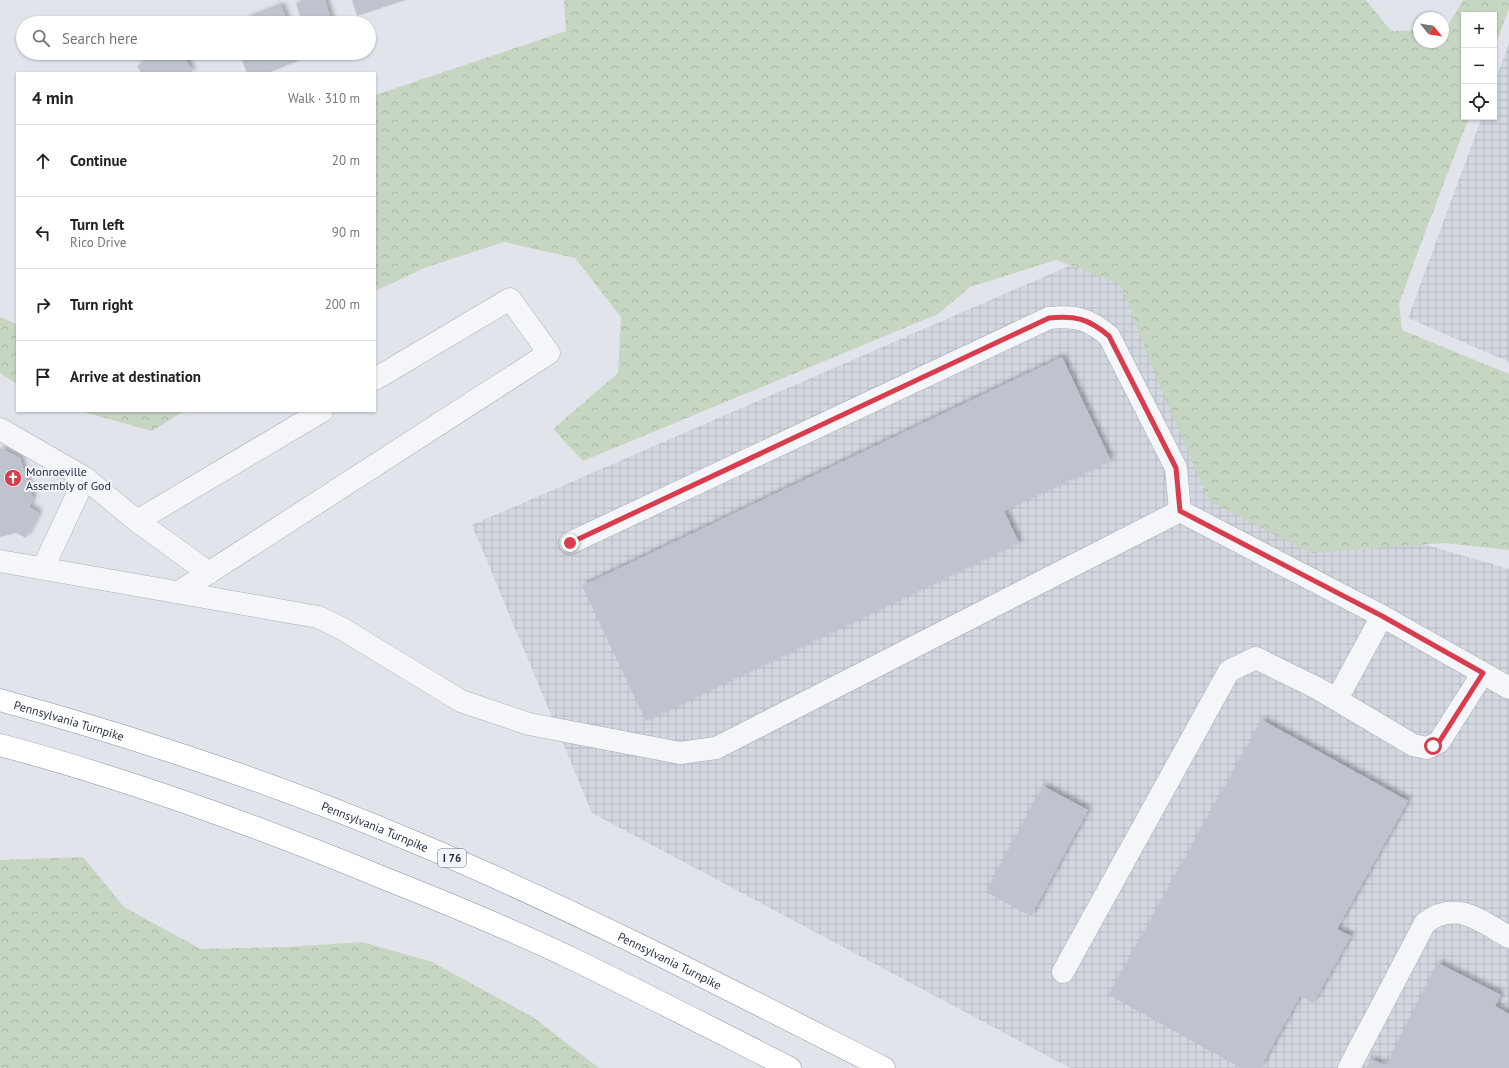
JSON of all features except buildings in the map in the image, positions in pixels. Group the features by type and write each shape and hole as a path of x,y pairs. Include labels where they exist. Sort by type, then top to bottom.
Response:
{"highway":[{"name":"Pennsylvania Turnpike","path":"0,700 75,721 252,780 419,844 634,941 884,1068"},
{"path":"0,745 184,801 329,856 456,907 574,959 790,1068"}],"lane":[{"path":"179,592 549,353 510,299 376,378"},
{"path":"570,543 1049,318 1065,316 1082,319 1097,326 1109,336 1176,468 1180,511"},
{"path":"137,520 320,412"},
{"path":"0,429 85,478 137,520 209,573"},
{"path":"43,568 85,478"},
{"path":"0,561 318,617 341,628 462,701 529,724 680,752 716,748 1180,511"},
{"path":"1180,511 1382,616 1509,688"},
{"path":"1336,700 1382,616"},
{"path":"1063,972 1229,671 1256,658 1317,688 1413,745 1427,748 1439,742 1483,673"},
{"path":"1349,1068 1425,923 1434,916 1443,912 1454,911 1464,913 1509,937"}],"shaded area":[{"path":"1509,43 1509,362 1408,318 1481,120 1497,120 1497,76"},
{"path":"1122,243 1252,494 1509,569 1509,1068 1070,1068 592,813 472,525"}],"green space":[{"path":"564,0 1366,0 1391,31 1413,30 1413,48 1449,48 1449,24 1463,0 1509,0 1509,8 1497,41 1497,12 1461,12 1461,120 1468,120 1399,304 1402,330 1509,374 1509,550 1444,543 1310,553 1209,501 1158,381 1120,284 1056,260 970,287 938,314 583,461 553,429 618,373 621,317 575,258 504,242 427,267 376,291 376,95 566,31"},
{"path":"0,317 16,324 16,383 0,373"},
{"path":"84,412 182,412 152,431"},
{"path":"83,857 124,907 201,949 286,947 362,942 432,962 533,1017 599,1068 0,1068 0,860"}],"place":[{"name":"Monroeville Assembly of God","path":"13,478"}],"route":[{"path":"570,543 1049,318 1065,316 1082,319 1097,326 1109,336 1176,468 1180,511 1382,616 1483,673 1439,742 1433,746"}]}
